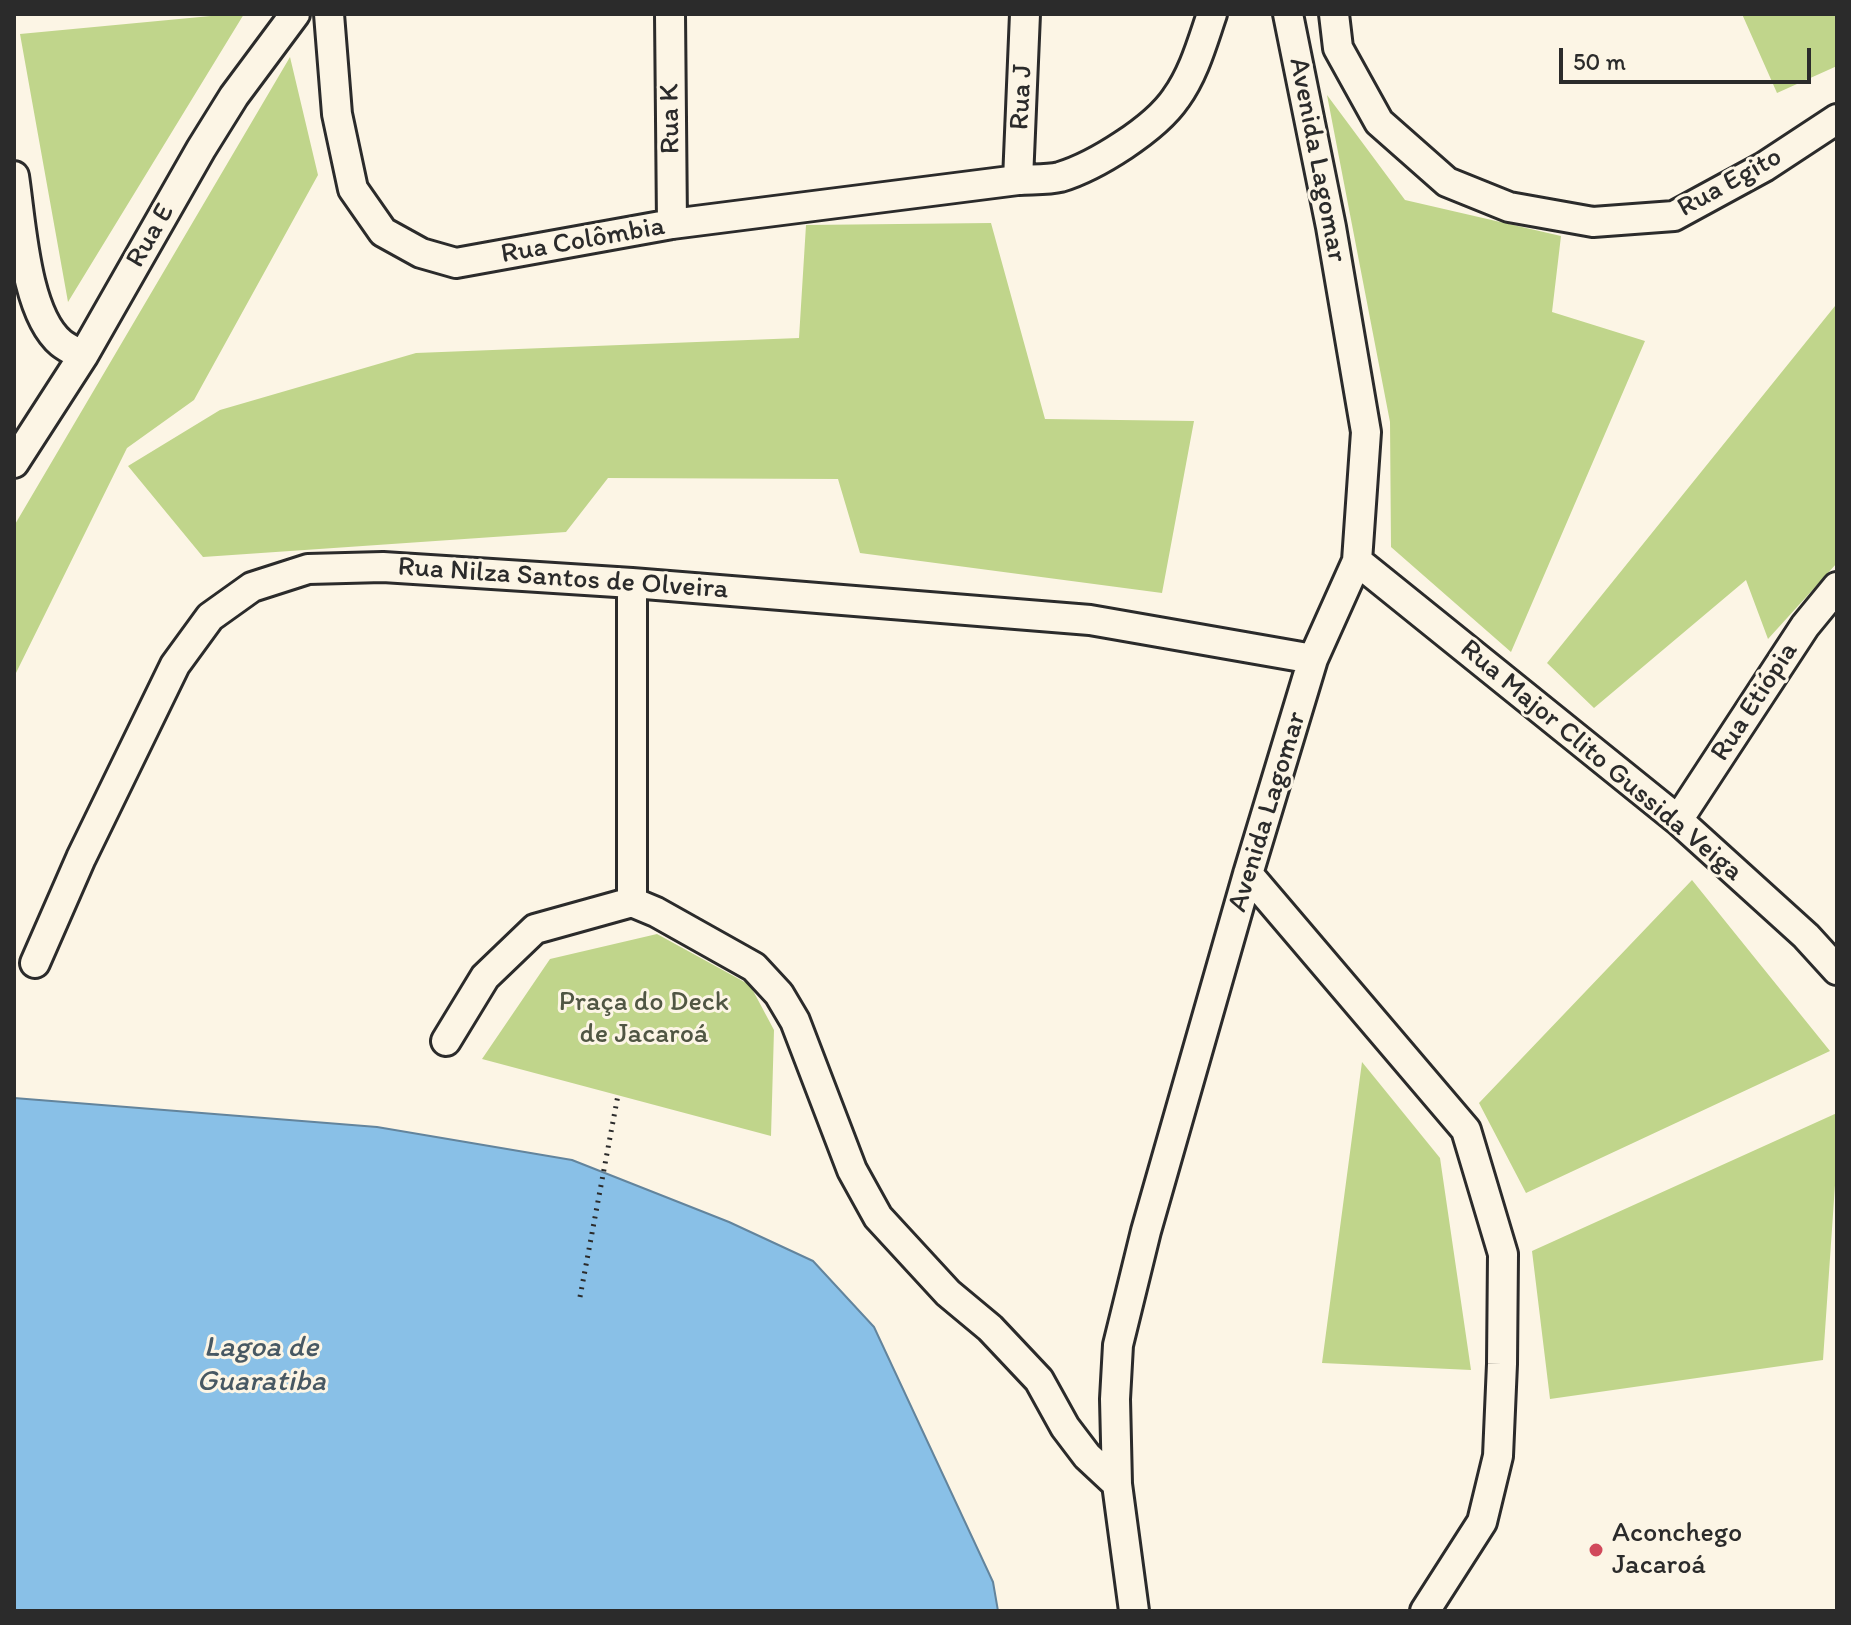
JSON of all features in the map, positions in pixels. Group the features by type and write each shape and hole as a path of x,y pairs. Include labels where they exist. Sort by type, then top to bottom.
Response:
{"street":[{"name":"Rua E","path":"14,463 83,356 234,96 295,14"},
{"name":"Rua Colômbia","path":"329,14 337,114 353,189 383,232 421,253 456,263 672,224 1059,177 1093,162 1154,122 1175,100 1194,67 1212,14"},
{"name":"Rua K","path":"670,14 672,224"},
{"name":"Rua J","path":"1018,180 1025,14"},
{"name":"Avenida Lagomar","path":"1134,1611 1117,1484 1115,1399 1118,1345 1146,1231 1313,659 1357,561 1366,432 1331,227 1288,14"},
{"name":"Rua Egito","path":"1334,14 1338,48 1379,122 1447,182 1509,207 1593,222 1674,216 1764,167 1837,119"},
{"path":"14,176 33,297 46,324 60,342 83,356"},
{"name":"Rua Major Clito Gussida Veiga","path":"1357,561 1678,820 1806,936 1837,970"},
{"name":"Rua Nilza Santos de Olveira","path":"35,963 81,858 175,665 210,617 252,587 308,569 383,567 632,583 1090,620 1313,659"},
{"path":"632,583 632,902"},
{"name":"Rua Etiópia","path":"1678,820 1805,626 1837,587"},
{"path":"1248,874 1466,1130 1503,1254 1498,1456 1482,1522 1425,1611"},
{"path":"446,1041 485,977 535,929 632,902 656,912 754,967 779,994 795,1021 852,1170 878,1217 948,1293 990,1328 1039,1380 1065,1427 1087,1456 1117,1484"}],"path":[{"path":"580,1297 618,1095"}],"green space":[{"path":"244,14 68,302 20,34"},
{"path":"1742,14 1837,14 1837,66 1777,93"},
{"path":"290,57 318,175 194,400 127,448 14,677 14,526"},
{"path":"1327,95 1405,200 1561,236 1552,312 1645,341 1511,652 1391,547 1390,422"},
{"path":"991,223 1045,419 1194,421 1162,593 860,553 838,479 608,478 566,532 203,557 128,466 220,410 416,353 799,338 806,225"},
{"path":"1835,306 1837,563 1768,639 1746,580 1594,708 1547,663"},
{"path":"1692,880 1830,1051 1526,1193 1479,1103"},
{"name":"Praça do Deck de Jacaroá","path":"657,934 750,985 774,1030 771,1136 482,1059 550,959"},
{"path":"1362,1062 1440,1158 1471,1370 1322,1363"},
{"path":"1837,1113 1837,1156 1823,1360 1550,1399 1532,1251"}],"water":[{"name":"Lagoa de Guaratiba","path":"14,1098 377,1127 572,1160 729,1222 813,1261 874,1327 993,1582 998,1611 14,1611"}],"place":[{"name":"Aconchego Jacaroá","path":"1596,1550"}]}
